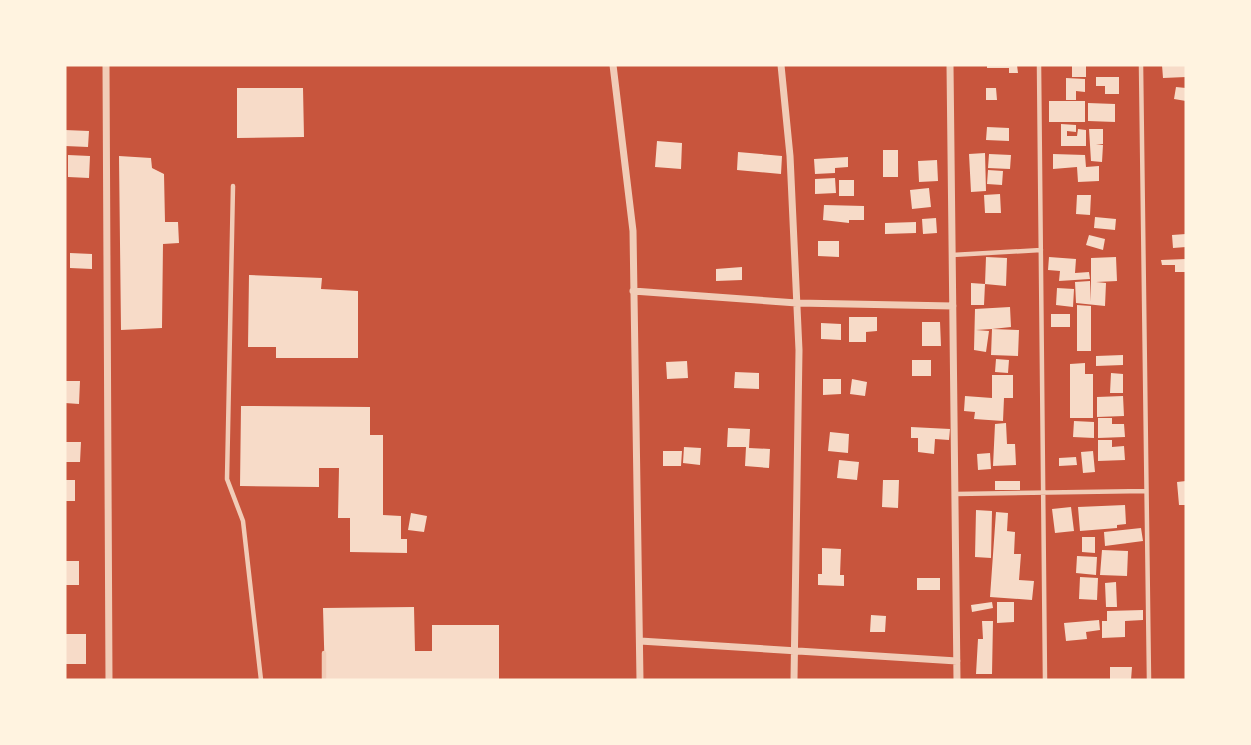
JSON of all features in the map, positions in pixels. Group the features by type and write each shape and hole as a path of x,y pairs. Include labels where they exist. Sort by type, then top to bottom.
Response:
{"street":[{"path":"106,65 109,680"},
{"path":"612,65 633,231 640,680"},
{"path":"781,65 790,156 799,350 794,680"},
{"path":"950,65 957,680"},
{"path":"633,291 797,303 953,306"},
{"path":"640,641 957,661"}],"lane":[{"path":"1039,65 1045,680"},
{"path":"1141,65 1149,680"},
{"path":"233,186 226,479 243,521 261,680"},
{"path":"952,255 1041,250"},
{"path":"955,494 1146,491"},
{"path":"324,653 324,680"}],"building":[{"path":"987,65 1017,65 1018,73 1009,73 1009,68 987,68"},
{"path":"1072,65 1086,65 1086,77 1072,77"},
{"path":"1162,65 1186,65 1186,77 1163,78"},
{"path":"1096,77 1119,77 1119,94 1105,94 1105,86 1096,86"},
{"path":"1066,78 1085,79 1085,92 1076,91 1076,100 1066,100"},
{"path":"1176,87 1186,88 1186,101 1174,99"},
{"path":"237,88 303,88 304,137 237,138"},
{"path":"986,88 996,88 997,100 986,100"},
{"path":"1049,101 1085,101 1085,122 1049,122"},
{"path":"1088,103 1115,104 1115,122 1088,121"},
{"path":"1061,124 1076,125 1076,132 1067,131 1067,136 1077,136 1078,129 1086,130 1086,146 1061,146"},
{"path":"987,127 1009,128 1009,141 986,140"},
{"path":"1089,129 1103,129 1103,144 1096,145 1103,145 1102,162 1091,161"},
{"path":"65,130 89,131 88,147 65,146"},
{"path":"657,141 682,143 681,169 655,167"},
{"path":"883,150 898,150 898,177 883,177"},
{"path":"738,152 782,156 781,174 737,170"},
{"path":"985,153 986,191 971,192 969,154"},
{"path":"989,154 1011,155 1010,169 988,168"},
{"path":"1053,154 1085,155 1086,167 1099,166 1099,181 1078,182 1077,167 1053,169"},
{"path":"68,155 90,156 89,178 68,177"},
{"path":"119,156 151,158 152,168 164,174 165,222 178,222 179,243 163,244 162,328 121,330"},
{"path":"848,157 848,167 835,168 835,173 815,174 814,159"},
{"path":"937,160 938,181 919,182 918,161"},
{"path":"988,170 1003,171 1002,185 987,184"},
{"path":"835,178 836,193 815,194 815,179"},
{"path":"839,180 854,180 854,196 839,196"},
{"path":"929,188 931,207 912,209 910,190"},
{"path":"1000,194 1001,213 985,213 984,195"},
{"path":"1077,195 1091,195 1090,215 1076,214"},
{"path":"824,205 864,206 864,220 849,220 849,223 823,220"},
{"path":"1095,217 1116,219 1115,230 1094,228"},
{"path":"936,218 937,233 923,234 922,219"},
{"path":"916,222 916,233 885,234 885,223"},
{"path":"1186,234 1186,247 1173,248 1172,235"},
{"path":"1089,235 1105,239 1103,250 1086,245"},
{"path":"818,241 839,241 839,257 818,256"},
{"path":"70,253 92,254 92,269 70,268"},
{"path":"986,257 1007,258 1006,286 985,284"},
{"path":"1049,257 1076,259 1075,273 1089,272 1090,279 1059,281 1060,271 1048,270"},
{"path":"1116,257 1117,281 1096,282 1106,283 1105,306 1076,303 1075,282 1090,281 1091,302 1091,258"},
{"path":"1186,259 1186,272 1175,272 1175,265 1162,265 1161,260"},
{"path":"742,267 742,280 716,281 716,269"},
{"path":"249,275 322,278 321,289 358,291 358,358 276,358 276,347 248,347"},
{"path":"971,283 985,284 984,305 971,305"},
{"path":"1057,288 1074,289 1073,307 1056,305"},
{"path":"1077,305 1091,306 1091,351 1077,351"},
{"path":"1010,307 1011,327 976,330 989,331 986,352 974,350 975,309"},
{"path":"1051,314 1070,314 1070,327 1051,327"},
{"path":"849,317 877,317 877,331 866,332 866,342 849,342"},
{"path":"922,322 940,322 941,346 922,346"},
{"path":"821,323 841,324 841,340 821,339"},
{"path":"992,329 1019,330 1018,356 991,355"},
{"path":"1123,355 1123,365 1096,366 1096,356"},
{"path":"996,359 1009,360 1008,373 995,372"},
{"path":"912,360 931,360 931,376 912,376"},
{"path":"687,361 688,378 667,379 666,362"},
{"path":"1085,363 1085,374 1093,374 1093,418 1070,418 1070,364"},
{"path":"735,372 759,373 759,389 734,388"},
{"path":"1111,373 1123,374 1123,393 1110,393"},
{"path":"992,375 1013,375 1013,398 1004,398 1003,421 974,419 975,412 964,411 965,396 992,398"},
{"path":"823,379 841,379 841,394 823,395"},
{"path":"852,379 867,382 865,396 850,394"},
{"path":"65,381 80,381 79,404 65,403"},
{"path":"1123,396 1124,416 1097,417 1097,397"},
{"path":"241,406 370,407 370,435 383,435 383,515 401,516 401,539 407,539 407,553 350,552 350,518 338,518 339,468 319,468 319,487 240,486"},
{"path":"1098,418 1112,418 1112,424 1124,424 1125,437 1098,438"},
{"path":"1074,421 1094,422 1094,438 1073,437"},
{"path":"1006,423 1007,444 1015,444 1016,465 993,466 995,424"},
{"path":"911,427 950,429 949,440 935,439 934,454 918,452 918,438 911,438"},
{"path":"728,428 750,429 749,448 770,449 769,468 745,466 746,447 727,447"},
{"path":"830,432 849,434 848,453 828,451"},
{"path":"1098,440 1112,440 1112,447 1124,446 1125,460 1098,461"},
{"path":"65,442 81,442 80,462 65,462"},
{"path":"684,447 701,448 700,465 683,463"},
{"path":"663,451 682,451 681,466 663,466"},
{"path":"1093,451 1095,472 1083,473 1081,452"},
{"path":"990,453 991,469 978,470 977,454"},
{"path":"1076,457 1077,465 1059,466 1059,458"},
{"path":"839,460 859,462 857,480 837,478"},
{"path":"65,480 75,480 75,501 65,501"},
{"path":"883,480 899,480 898,508 882,507"},
{"path":"995,481 1020,481 1020,490 995,490"},
{"path":"1186,481 1186,505 1179,505 1177,482"},
{"path":"1125,505 1126,524 1117,525 1117,528 1080,531 1078,507"},
{"path":"1071,507 1074,531 1055,533 1052,509"},
{"path":"976,510 992,511 991,558 975,557"},
{"path":"996,512 1008,513 1007,531 1015,532 1014,554 1021,554 1019,580 1034,581 1032,600 990,597"},
{"path":"411,513 427,516 424,532 408,530"},
{"path":"1141,528 1143,541 1105,546 1104,532"},
{"path":"1082,537 1095,537 1095,553 1082,552"},
{"path":"822,548 841,549 840,575 844,575 844,586 818,585 818,574 822,574"},
{"path":"1102,550 1128,551 1127,576 1100,575"},
{"path":"1077,556 1097,557 1096,575 1076,573"},
{"path":"65,561 79,561 79,585 65,585"},
{"path":"1080,577 1098,578 1097,600 1079,599"},
{"path":"917,578 940,578 940,590 917,590"},
{"path":"1116,582 1117,607 1106,607 1105,583"},
{"path":"992,602 993,608 972,612 971,605"},
{"path":"997,602 1014,602 1014,622 997,623"},
{"path":"414,607 415,651 432,651 432,625 499,625 499,680 325,680 323,608"},
{"path":"1143,610 1143,620 1125,621 1125,637 1102,638 1102,621 1107,621 1107,611"},
{"path":"871,615 886,616 885,632 870,632"},
{"path":"1099,620 1100,630 1086,632 1087,639 1066,641 1064,623"},
{"path":"982,621 993,621 992,674 976,674 978,639 983,639"},
{"path":"65,634 86,634 86,664 65,664"},
{"path":"1110,667 1132,667 1131,680 1110,680"}]}
